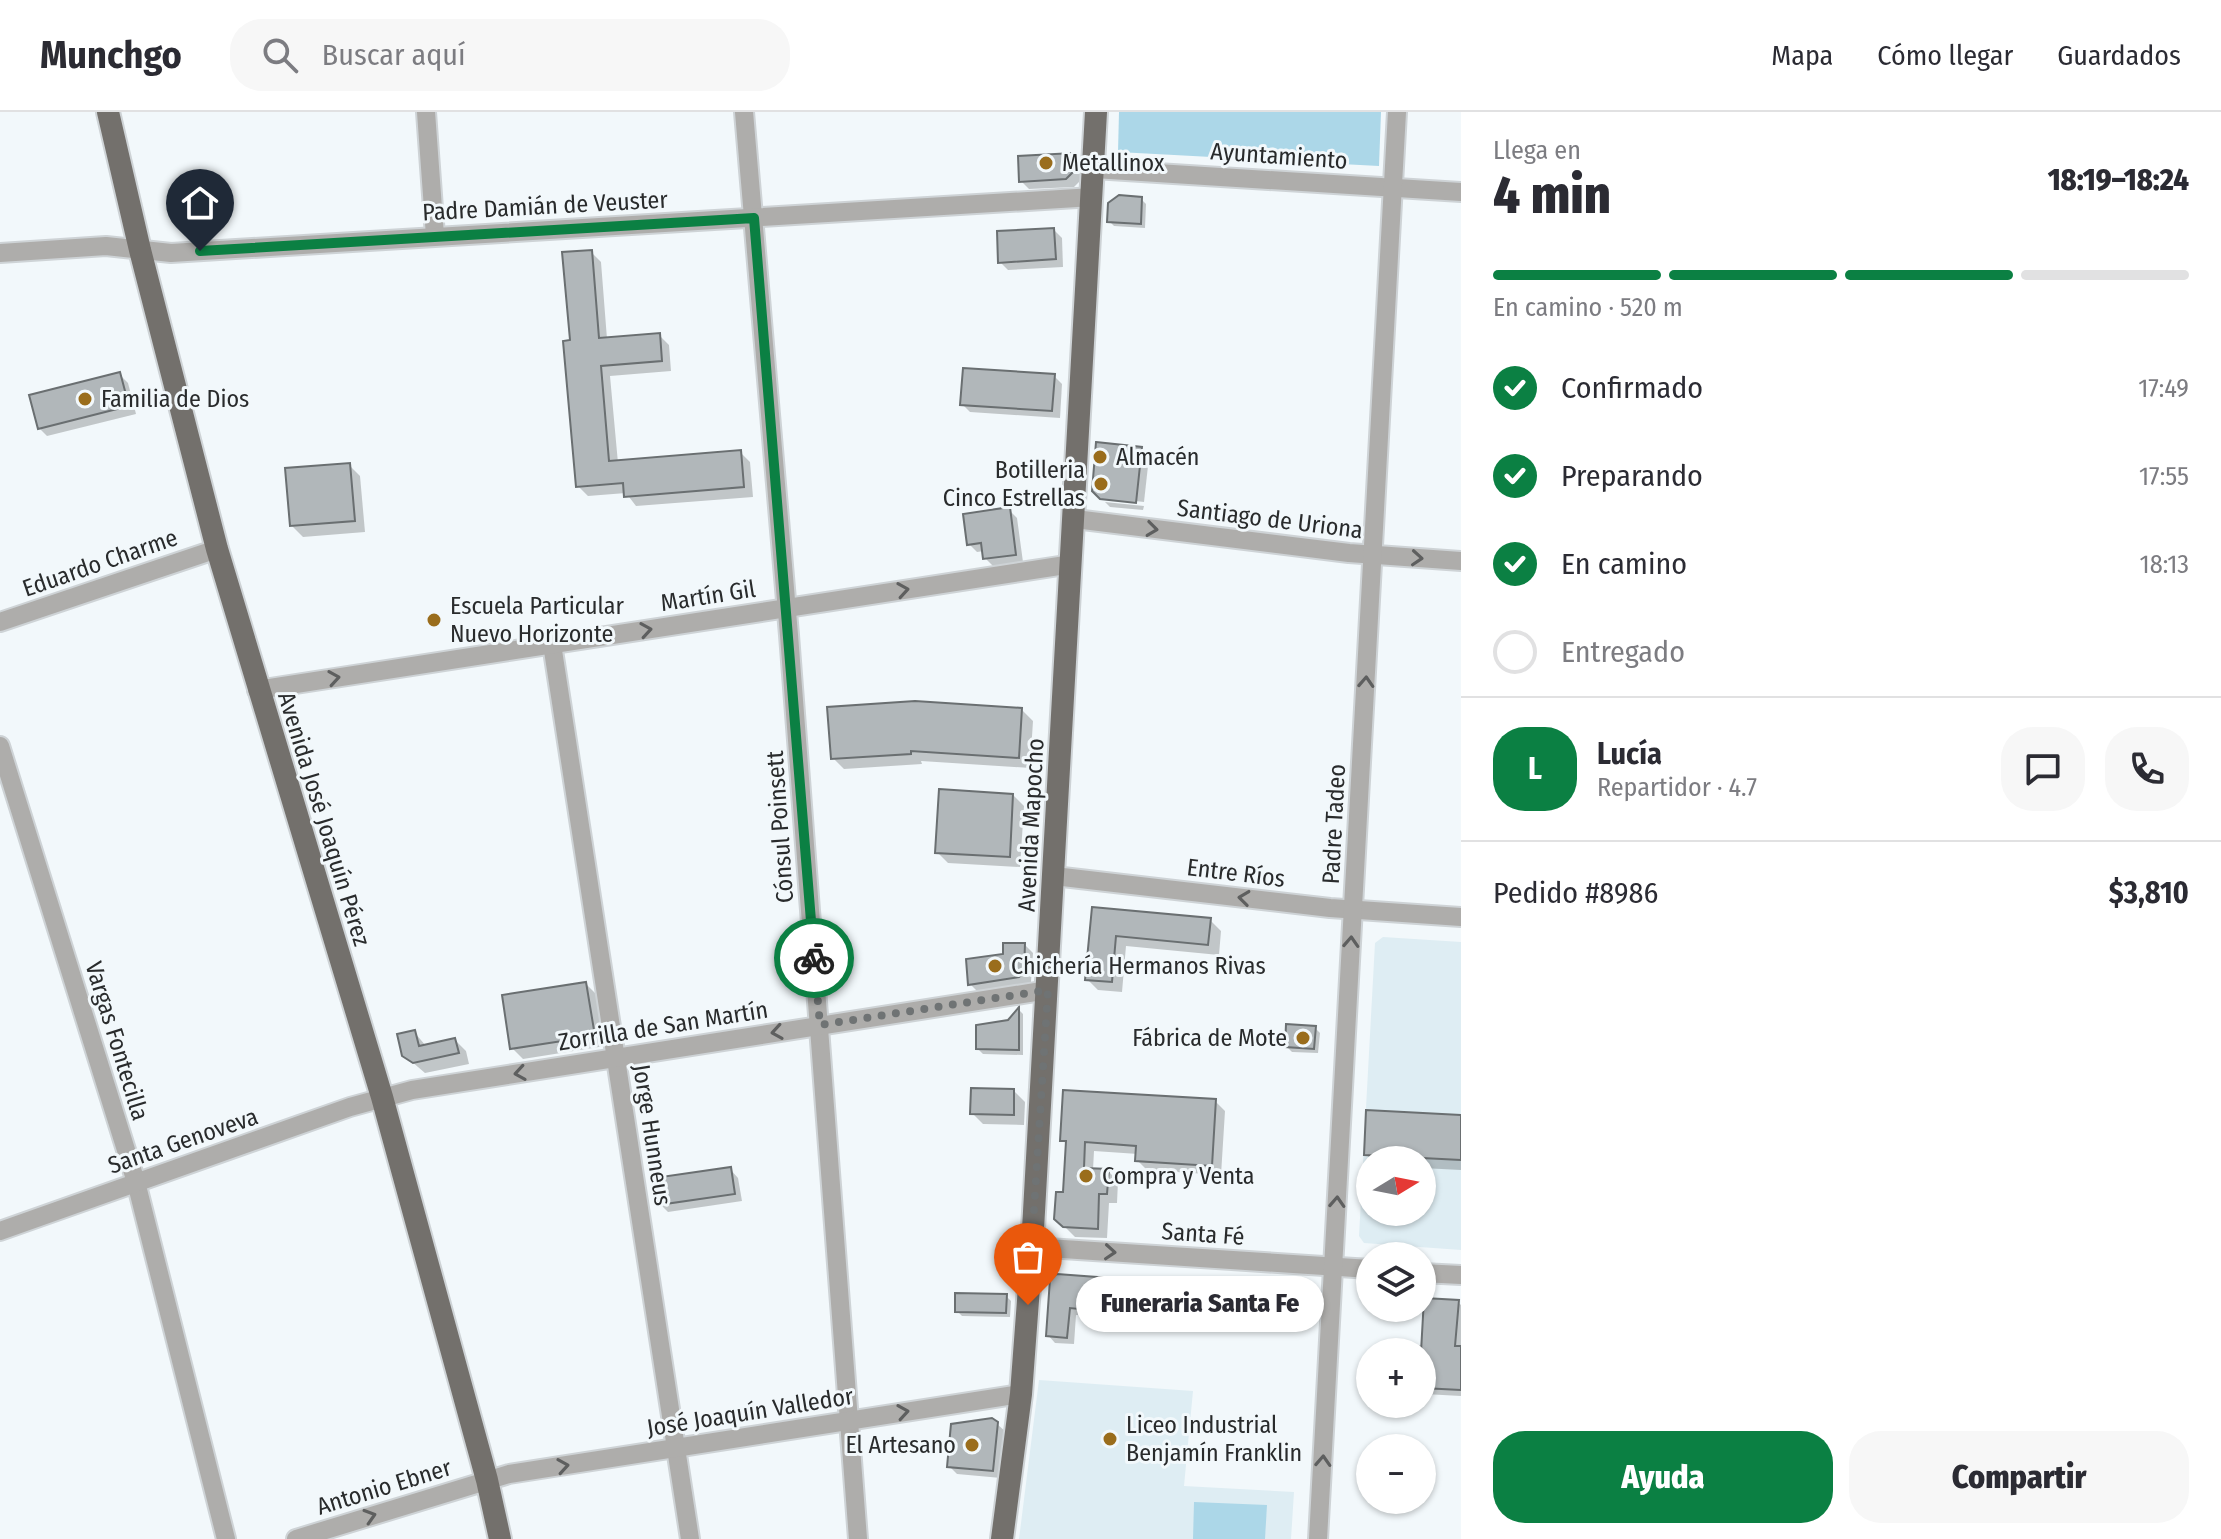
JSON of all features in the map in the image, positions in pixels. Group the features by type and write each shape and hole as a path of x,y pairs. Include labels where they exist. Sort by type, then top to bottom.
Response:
{"main road":[{"name":"Avenida José Joaquín Pérez","path":"108,112 217,549 382,1097 487,1480 500,1539"},
{"name":"Avenida Mapocho","path":"1002,1539 1021,1394 1032,1247 1096,112"}],"street":[{"path":"426,112 435,236"},
{"name":"Cónsul Poinsett","path":"744,112 787,608 858,1539"},
{"name":"Padre Tadeo","path":"1318,1539 1397,112"},
{"name":"Ayuntamiento","path":"1094,169 1461,192"},
{"name":"Padre Damián de Veuster","path":"0,253 106,246 171,253 1093,197"},
{"name":"Santiago de Uriona","path":"1075,519 1373,555 1461,561"},
{"name":"Eduardo Charme","path":"0,622 217,549"},
{"name":"Martín Gil","path":"257,690 1072,564"},
{"name":"Jorge Hunneus","path":"552,644 690,1539"},
{"name":"Vargas Fontecilla","path":"0,746 136,1182 226,1539"},
{"name":"Entre Ríos","path":"1054,876 1353,910 1461,917"},
{"name":"Zorrilla de San Martín","path":"382,1097 1048,990"},
{"name":"Santa Genoveva","path":"0,1231 382,1097"},
{"name":"Santa Fé","path":"1032,1247 1356,1268"},
{"path":"1436,1274 1461,1275"},
{"name":"José Joaquín Valledor","path":"487,1480 509,1474 1021,1394"},
{"name":"Antonio Ebner","path":"296,1539 487,1480"}],"shaded area":[{"path":"1119,112 1381,112 1379,166 1118,152"},
{"path":"1383,937 1461,942 1461,1250 1436,1248 1436,1242 1363,1242 1359,1236 1360,1226 1436,1226 1436,1146 1364,1146 1375,943"},
{"name":"Liceo Industrial Benjamín Franklin","path":"1039,1380 1193,1391 1184,1486 1294,1492 1291,1539 1019,1539"},
{"path":"1194,1502 1267,1505 1265,1539 1193,1539"}],"building":[{"name":"Metallinox","path":"1073,153 1074,171 1066,179 1019,182 1018,156"},
{"path":"1119,195 1142,197 1141,224 1107,222 1108,203"},
{"path":"1054,228 1056,259 998,263 997,231"},
{"path":"592,250 599,338 660,333 662,361 601,366 609,461 741,450 744,487 624,497 623,483 576,487 563,341 570,340 562,252"},
{"path":"963,368 1055,374 1052,411 960,405"},
{"name":"Familia de Dios","path":"120,372 129,406 38,429 29,395"},
{"path":"1096,442 1142,447 1136,503 1100,499 1092,491"},
{"path":"350,463 355,521 290,526 285,468"},
{"path":"1010,507 1016,555 983,559 981,543 967,545 963,514"},
{"path":"915,701 1022,708 1019,758 911,751 911,754 831,759 827,707"},
{"path":"939,789 1013,794 1010,857 935,853"},
{"path":"1092,907 1211,918 1208,945 1116,936 1112,982 1085,980"},
{"name":"Chichería Hermanos Rivas","path":"1003,943 1025,943 1024,973 1019,977 968,985 966,959 1003,954"},
{"path":"586,982 595,1036 510,1049 502,995"},
{"path":"1019,1007 1019,1050 976,1049 976,1025 1008,1020"},
{"path":"1286,1024 1316,1026 1314,1049 1285,1047"},
{"path":"415,1030 419,1046 455,1038 459,1053 413,1063 402,1056 397,1034"},
{"path":"971,1088 1014,1089 1014,1115 970,1114"},
{"path":"1063,1090 1216,1099 1212,1166 1135,1161 1136,1146 1085,1142 1084,1168 1109,1169 1107,1194 1099,1194 1098,1229 1063,1227 1054,1219 1056,1192 1063,1192 1066,1141 1060,1141"},
{"path":"1366,1110 1461,1115 1461,1160 1436,1159 1436,1146 1364,1146"},
{"path":"731,1167 735,1194 658,1205 654,1178"},
{"path":"1057,1274 1110,1278 1108,1312 1070,1308 1067,1338 1046,1336 1050,1279"},
{"path":"955,1293 1007,1294 1006,1313 955,1312"},
{"path":"1436,1299 1459,1300 1455,1346 1461,1346 1461,1390 1436,1389 1436,1338 1422,1338 1423,1322 1436,1322"},
{"name":"El Artesano","path":"992,1418 998,1422 993,1471 947,1467 951,1424"}],"way so far":[{"path":"814,958 820,1025 1048,990 1028,1305"}],"place":[{"name":"Metallinox","path":"1046,163"},
{"name":"Familia de Dios","path":"85,399"},
{"name":"Almacén","path":"1100,457"},
{"name":"Botilleria Cinco Estrellas","path":"1101,484"},
{"name":"Escuela Particular Nuevo Horizonte","path":"434,620"},
{"name":"Chichería Hermanos Rivas","path":"995,966"},
{"name":"Fábrica de Mote","path":"1303,1038"},
{"name":"Compra y Venta","path":"1086,1176"},
{"name":"Funeraria Santa Fe","path":"1028,1305"},
{"name":"Liceo Industrial Benjamín Franklin","path":"1110,1439"},
{"name":"El Artesano","path":"972,1445"}],"route":[{"path":"200,251 754,218 814,958"}]}
